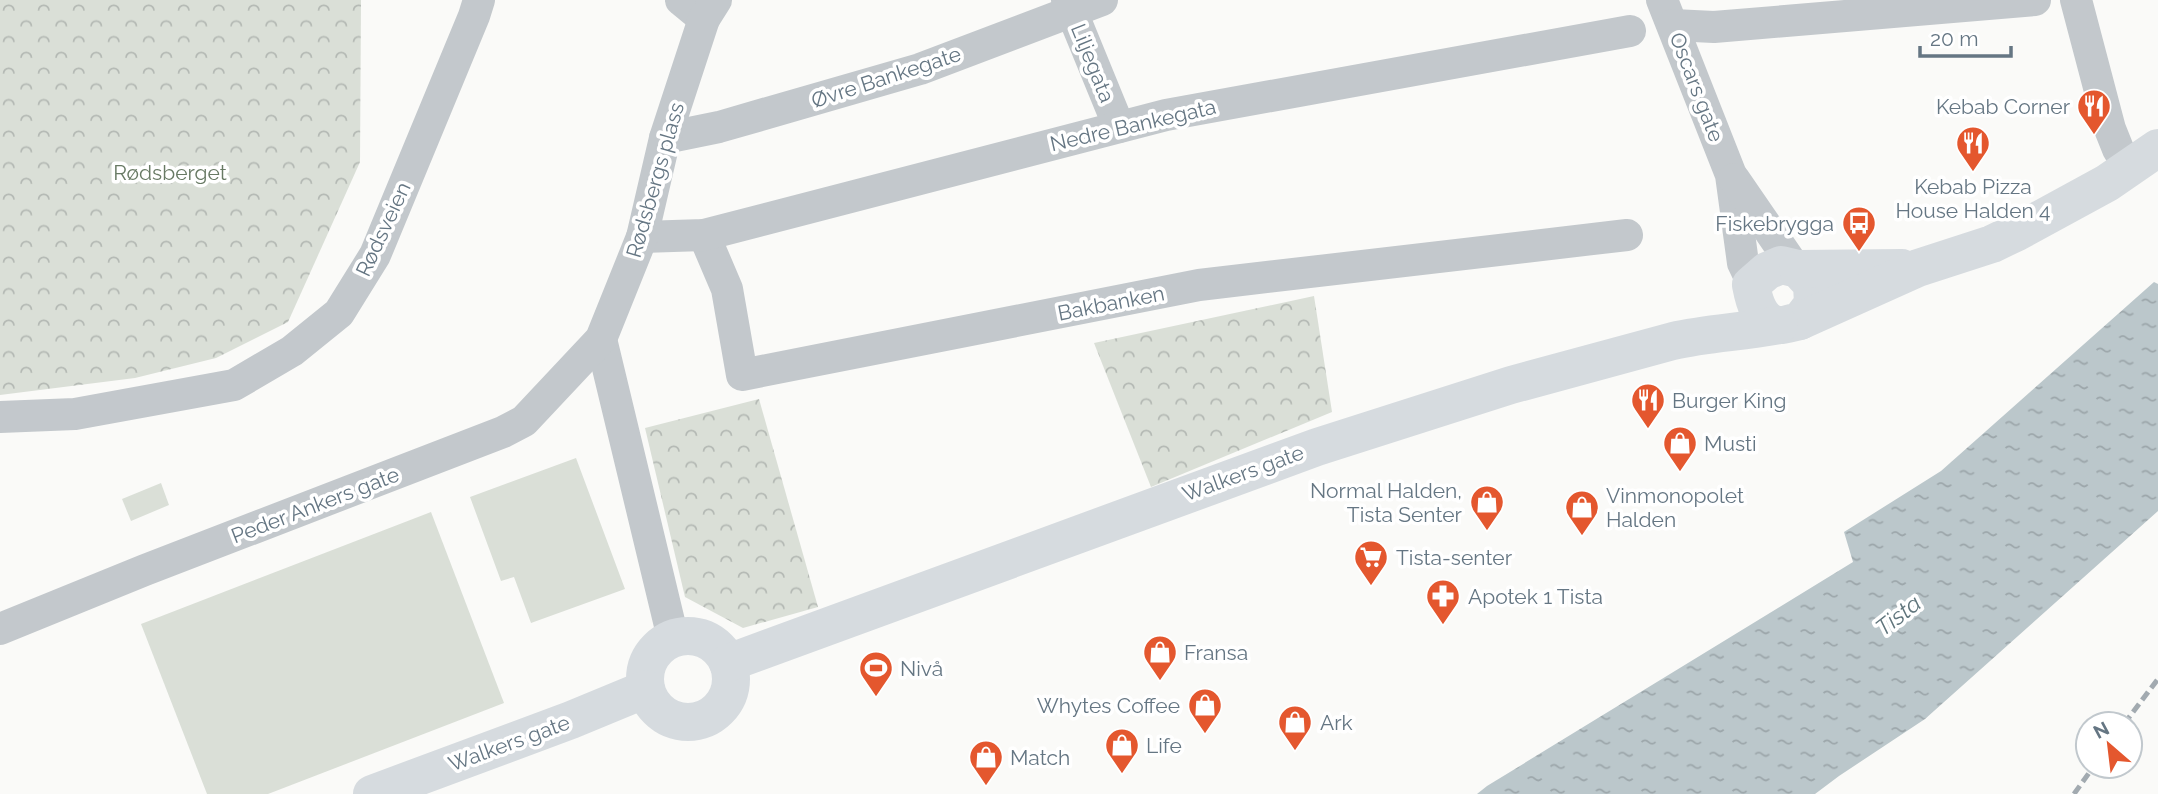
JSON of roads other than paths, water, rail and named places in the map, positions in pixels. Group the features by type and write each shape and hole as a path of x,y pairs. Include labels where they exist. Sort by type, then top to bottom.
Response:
{"street":[{"name":"Rødsveien","path":"0,417 75,414 234,385 292,351 339,313 375,255 479,0"},
{"name":"Øvre Bankegate","path":"665,138 731,124 920,69 1070,5 1102,0"},
{"path":"1667,13 1714,27 2035,0"},
{"path":"2076,0 2110,129 2118,149 2144,158"},
{"name":"Liljegata","path":"1070,5 1119,127"},
{"name":"Rødsbergs plass","path":"601,339 642,237 700,6"},
{"name":"Oscars gate","path":"1667,13 1731,175 1743,263 1752,284"},
{"name":"Nedre Bankegata","path":"642,237 704,235 1166,115 1630,31"},
{"path":"1704,334 1749,331 1790,323 1918,268 1992,244 2068,205 2144,158"},
{"name":"Oscars gate","path":"1731,175 1797,268"},
{"name":"Bakbanken","path":"704,235 727,289 742,375 1199,285 1627,235"},
{"path":"1704,334 1752,284 1767,271 1781,265 1797,268 1918,268"},
{"path":"1790,323 1813,304 1812,284 1797,268"},
{"path":"1752,284 1754,303 1763,317 1790,323"},
{"name":"Walkers gate","path":"728,663 1317,447 1511,385 1704,334"},
{"path":"601,339 673,638"},
{"name":"Peder Ankers gate","path":"0,629 503,432 524,421 601,339"},
{"path":"699,637 721,651 728,663 731,685 728,695 723,705 705,719 675,721 662,714 652,703 646,689 645,673 650,659 660,646 673,638 699,637"},
{"name":"Walkers gate","path":"372,794 646,689"}],"water":[{"name":"Tista","path":"2154,282 2158,284 2158,511 1925,719 1815,794 1477,794 1853,562 1844,532 1941,471"}],"railway":[{"path":"2135,710 2158,679"},
{"path":"2074,794 2084,780"}],"place":[{"name":"Kebab Corner","path":"2094,136"},
{"name":"Kebab Pizza House Halden 4","path":"1973,173"},
{"name":"Fiskebrygga","path":"1859,253"},
{"name":"Burger King","path":"1648,430"},
{"name":"Musti","path":"1680,473"},
{"name":"Normal Halden, Tista Senter","path":"1487,532"},
{"name":"Vinmonopolet Halden","path":"1582,537"},
{"name":"Tista-senter","path":"1371,587"},
{"name":"Apotek 1 Tista","path":"1443,626"},
{"name":"Fransa","path":"1160,682"},
{"name":"Nivå","path":"876,698"},
{"name":"Whytes Coffee","path":"1205,735"},
{"name":"Ark","path":"1295,752"},
{"name":"Life","path":"1122,775"},
{"name":"Match","path":"986,787"}],"park label":[{"name":"Rødsberget","path":"170,172"}]}
